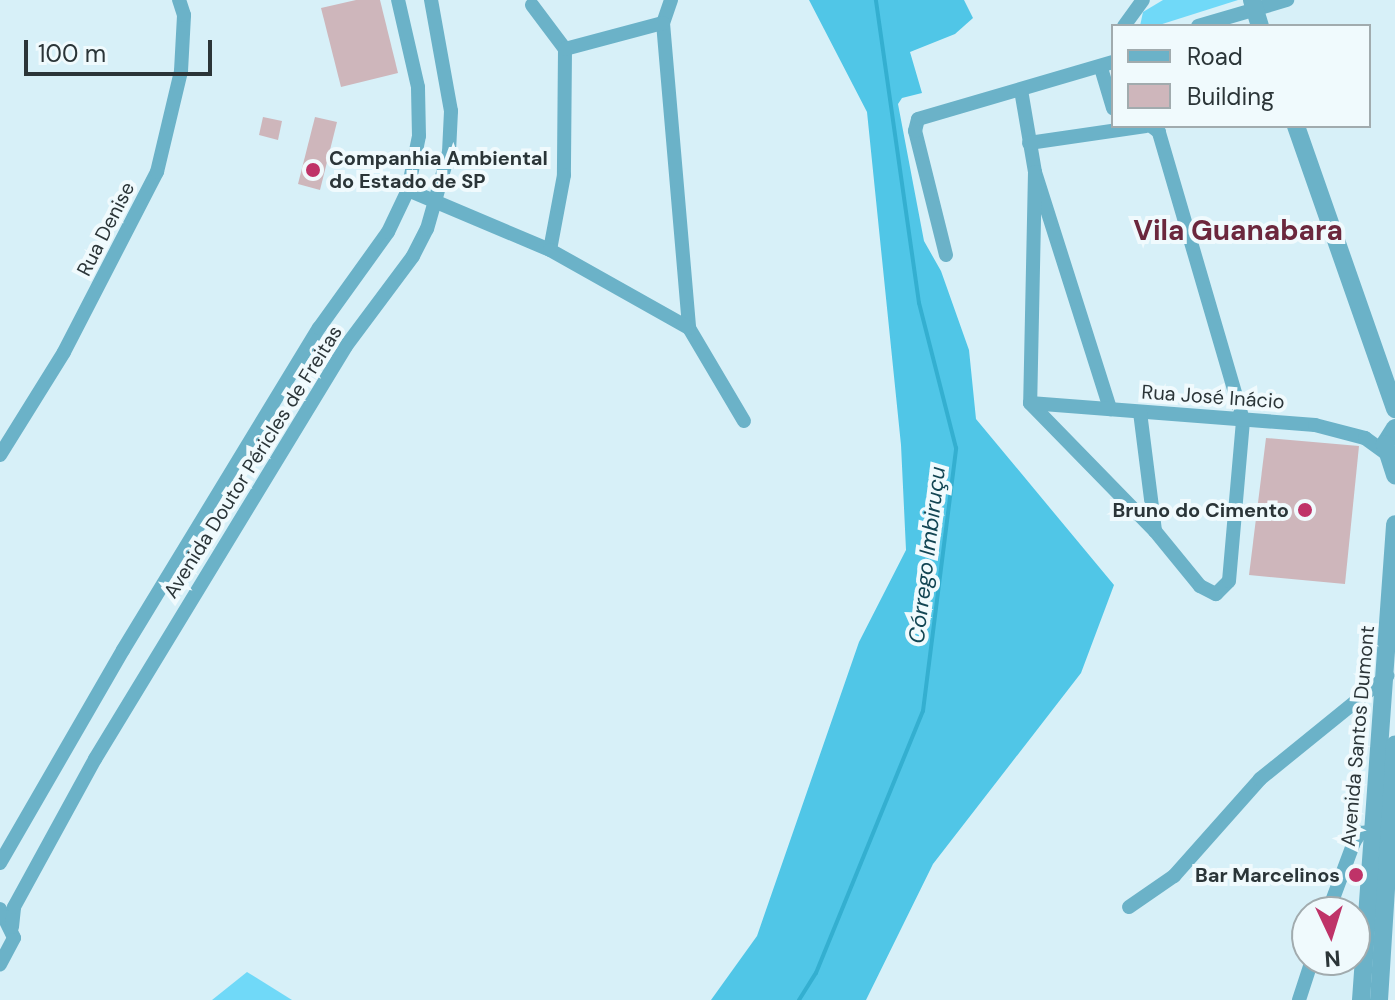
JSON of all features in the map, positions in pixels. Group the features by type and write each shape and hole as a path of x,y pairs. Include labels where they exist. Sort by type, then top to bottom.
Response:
{"street":[{"name":"Rua Denise","path":"0,455 64,352 157,172 181,71 184,15 179,0"},
{"name":"Avenida Doutor Péricles de Freitas","path":"0,863 123,650 319,328 388,232 408,190 419,136 418,87 398,0"},
{"name":"Avenida Doutor Péricles de Freitas","path":"0,964 11,946 14,907 95,759 346,346 413,256 437,198 449,152 451,111 431,0"},
{"path":"671,0 663,23 689,328 744,421"},
{"path":"1125,24 1143,0"},
{"path":"1203,24 1253,4 1287,0"},
{"path":"1253,4 1259,24"},
{"path":"532,5 565,49 564,175 550,250"},
{"path":"565,49 663,23"},
{"path":"946,255 915,131 918,119 1107,65 1111,94"},
{"path":"1021,90 1035,172 1110,409"},
{"path":"1029,143 1119,128 1152,128 1243,420 1229,581 1216,594 1200,586 1155,531 1030,403 1035,172"},
{"path":"1297,128 1395,409"},
{"path":"408,190 437,198 550,250 689,328"},
{"name":"Rua José Inácio","path":"1030,403 1315,425 1365,438 1390,458"},
{"path":"1140,412 1155,531"},
{"path":"1365,438 1393,430 1390,458 1395,475"},
{"name":"Avenida Santos Dumont","path":"1379,1000 1379,830 1395,524"},
{"path":"1129,907 1174,876 1260,779 1387,676"},
{"name":"Avenida Santos Dumont","path":"1379,830 1395,745"},
{"path":"1334,896 1348,854 1360,833 1379,830"},
{"path":"0,909 12,927"},
{"name":"Avenida Santos Dumont","path":"1361,1000 1381,936"},
{"path":"1299,1000 1307,976"}],"shaded area":[{"path":"809,0 964,0 973,18 955,34 910,52 922,93 902,98 898,104 924,241 941,271 969,350 976,419 1114,585 1081,673 933,864 866,1000 711,1000 757,936 859,642 906,550 901,445 867,112"},
{"path":"1163,0 1238,0 1162,24 1140,24 1143,12"},
{"path":"247,972 292,1000 212,1000"}],"building":[{"path":"356,0 380,0 398,73 341,87 321,8"},
{"path":"263,117 282,121 278,140 259,135"},
{"path":"315,117 337,122 320,190 298,184"},
{"name":"Bruno do Cimento","path":"1266,438 1359,446 1345,584 1249,575"}],"waterway":[{"name":"Córrego Imbiruçu","path":"799,1000 816,973 923,711 956,448 919,303 876,0"}],"place":[{"name":"Companhia Ambiental do Estado de SP","path":"313,170"},
{"name":"Bruno do Cimento","path":"1305,510"},
{"name":"Bar Marcelinos","path":"1356,875"}],"district":[{"name":"Vila Guanabara","path":"1238,231"}]}
